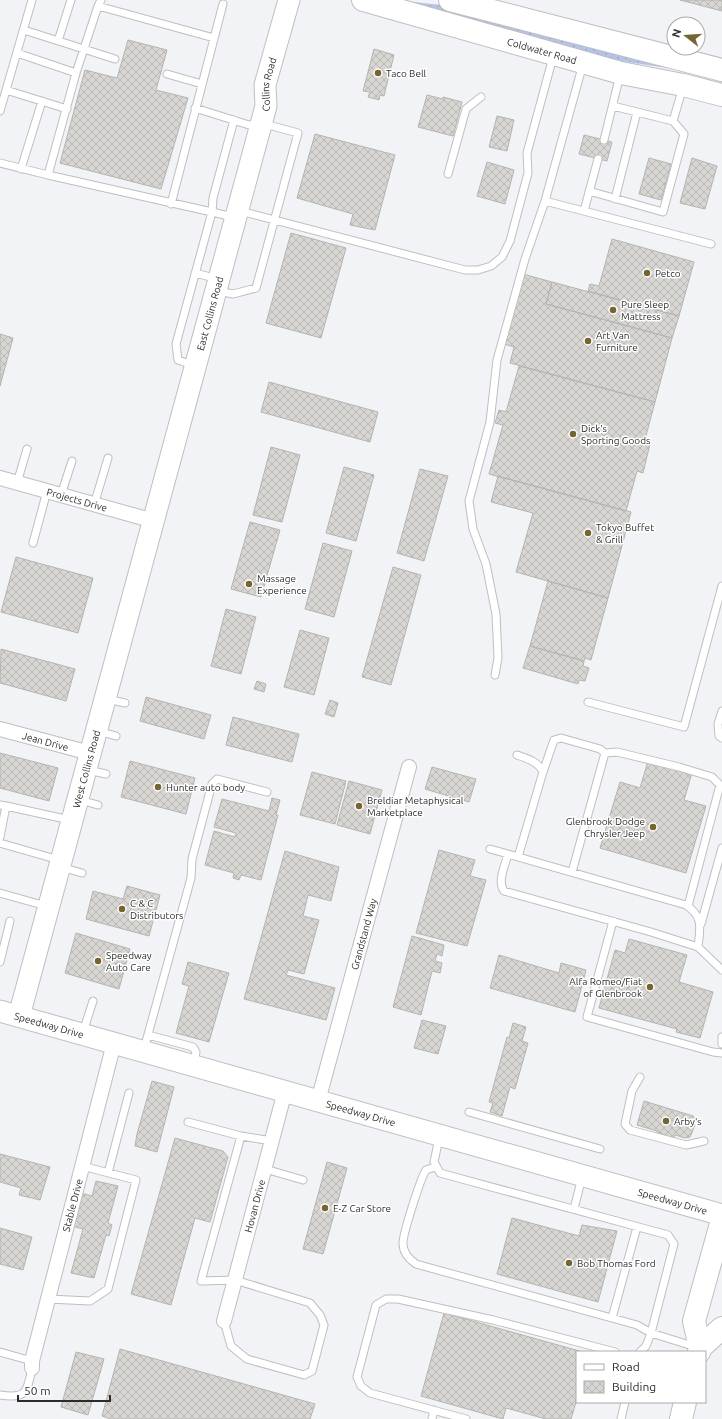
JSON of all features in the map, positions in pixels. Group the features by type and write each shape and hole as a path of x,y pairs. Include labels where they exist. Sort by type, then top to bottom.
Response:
{"main road":[{"name":"Coldwater Road","path":"363,0 555,53 621,73 683,85 722,95"},
{"path":"450,0 722,70"},
{"path":"700,1350 694,1321 722,1220"},
{"path":"700,1350 722,1328"}],"street":[{"name":"Collins Road","path":"264,114 266,85 289,0"},
{"name":"Collins Road","path":"264,114 278,88 302,0"},
{"name":"East Collins Road","path":"154,522 264,114"},
{"name":"Projects Drive","path":"0,478 154,522"},
{"name":"West Collins Road","path":"9,1014 48,906 88,761 106,733 115,701 154,522"},
{"name":"Jean Drive","path":"0,729 88,761"},
{"name":"Grandstand Way","path":"318,1100 408,767"},
{"name":"Speedway Drive","path":"9,1014 114,1043 146,1043 193,1066 722,1215"},
{"name":"Stable Drive","path":"32,1365 114,1043"},
{"name":"Hovan Drive","path":"224,1321 286,1091"}],"lane":[{"path":"0,111 32,0"},
{"path":"58,41 71,0"},
{"path":"48,175 76,73 100,3 214,38"},
{"path":"171,204 223,4"},
{"path":"24,30 115,59"},
{"path":"17,53 76,73"},
{"path":"0,163 171,204 212,212 237,214 274,220 466,270 478,270 491,266 502,257 510,241 528,173 527,153 555,53"},
{"path":"496,675 498,658 496,614 486,564 473,529 469,501 490,422 497,360 525,259 545,201 584,62"},
{"path":"604,140 621,73"},
{"path":"167,74 202,84"},
{"path":"673,121 683,85"},
{"path":"6,90 67,109"},
{"path":"448,174 466,109 481,98"},
{"path":"21,169 42,101"},
{"path":"589,191 663,212 684,134 673,121 613,106"},
{"path":"195,108 249,125 264,114 298,133 256,288 233,294 195,273"},
{"path":"615,199 637,112"},
{"path":"195,366 178,360 176,344 212,212 213,198 234,120"},
{"path":"584,211 598,159"},
{"path":"545,201 710,244"},
{"path":"17,483 27,449"},
{"path":"94,505 108,458"},
{"path":"61,495 72,461"},
{"path":"33,543 47,492"},
{"path":"588,702 684,727 722,586"},
{"path":"722,710 718,724 719,736 722,738"},
{"path":"518,857 554,740 561,738 600,749 604,754"},
{"path":"604,754 617,752 679,767 712,777 721,786 688,906"},
{"path":"572,872 604,754"},
{"path":"517,755 541,767 543,772"},
{"path":"88,761 106,774"},
{"path":"146,1043 191,878 192,859 212,784 214,780 220,780 267,792"},
{"path":"77,799 98,805"},
{"path":"0,837 3,805 72,820"},
{"path":"0,843 82,873"},
{"path":"698,947 700,928 722,848"},
{"path":"490,849 688,906 696,912 699,918 700,928"},
{"path":"508,854 501,879 501,887 504,891 613,921 698,947 722,968"},
{"path":"0,893 48,906"},
{"path":"0,962 10,921"},
{"path":"613,921 587,1017 712,1052 722,1053"},
{"path":"83,1034 93,1001"},
{"path":"722,1037 722,1044"},
{"path":"640,1076 632,1091 625,1115 625,1124 630,1130 686,1145 704,1141"},
{"path":"108,1173 129,1093"},
{"path":"469,1112 600,1148"},
{"path":"188,1122 241,1136 272,1141"},
{"path":"439,1135 434,1162 440,1173 668,1235 674,1244 651,1333 646,1346 641,1351"},
{"path":"224,1321 231,1346 247,1359 304,1375 312,1371 324,1325 320,1314 310,1303 235,1280 201,1281 241,1136"},
{"path":"48,1299 90,1301 108,1289 136,1180 82,1166"},
{"path":"436,1167 426,1170 419,1184 403,1244 408,1258 416,1264 637,1325 651,1333 700,1350"},
{"path":"265,1169 303,1180"},
{"path":"574,1209 582,1175"},
{"path":"612,1318 637,1227"},
{"path":"466,1419 370,1393 361,1386 356,1377 376,1305 386,1299 398,1299 493,1320 611,1351"},
{"path":"0,1352 32,1365 28,1389 22,1395 15,1397 0,1395"},
{"path":"620,1419 625,1403"},
{"path":"432,1419 434,1410"}],"shaded area":[{"path":"395,0 441,5 694,72 621,61 392,1"}],"building":[{"path":"680,0 722,0 722,11"},
{"path":"128,40 167,50 156,90 188,98 161,189 60,163 85,70 117,78"},
{"name":"Taco Bell","path":"374,49 394,55 384,96 380,95 379,100 368,97 370,92 363,91"},
{"path":"427,95 462,102 453,136 418,127"},
{"path":"497,116 514,120 507,151 489,147"},
{"path":"315,134 395,155 375,230 350,225 353,214 297,198"},
{"path":"584,135 612,142 607,161 579,154"},
{"path":"649,158 671,164 661,200 639,194"},
{"path":"692,158 717,166 705,209 680,203"},
{"path":"487,162 514,170 505,204 477,196"},
{"path":"291,233 346,248 321,338 266,323"},
{"name":"Petco","path":"612,239 694,262 679,316 588,291 590,284 599,286"},
{"name":"Art Van Furniture","path":"523,274 552,282 546,304 672,338 655,402 510,363 514,347 504,344"},
{"name":"Pure Sleep Mattress","path":"552,282 679,316 672,338 546,304"},
{"path":"0,334 13,338 0,386"},
{"name":"Dick's Sporting Goods","path":"519,366 655,402 644,443 650,444 643,473 637,471 626,511 489,474 503,425 495,423 499,410 506,412"},
{"path":"269,382 378,412 370,442 261,412"},
{"path":"271,447 300,455 282,522 253,515"},
{"path":"344,467 374,475 356,541 326,533"},
{"path":"420,469 448,476 424,561 397,553"},
{"path":"498,476 631,512 608,598 516,572 533,513 491,502"},
{"path":"250,522 280,530 261,597 231,589"},
{"path":"323,543 352,551 334,617 305,609"},
{"path":"16,557 93,578 78,633 1,612"},
{"path":"393,567 421,575 391,685 362,677"},
{"path":"548,581 608,598 591,660 585,658 584,661 530,646"},
{"path":"226,609 256,617 241,674 211,666"},
{"path":"300,630 329,638 314,695 284,687"},
{"path":"530,646 584,661 583,666 589,668 585,681 579,680 578,684 523,668"},
{"path":"1,649 75,669 66,701 0,683"},
{"path":"257,681 266,684 264,692 254,689"},
{"path":"146,697 211,715 204,739 140,721"},
{"path":"330,700 338,703 334,717 325,714"},
{"path":"233,717 299,734 292,762 226,745"},
{"path":"0,753 58,768 49,801 0,788"},
{"name":"Hunter auto body","path":"130,761 195,778 186,814 121,797"},
{"name":"Glenbrook Dodge Chrysler Jeep","path":"648,761 692,773 684,800 706,806 686,873 600,848 620,782 640,788"},
{"path":"432,767 476,779 469,802 425,789"},
{"path":"312,772 346,781 335,824 300,815"},
{"path":"349,781 382,790 370,834 337,825"},
{"path":"272,798 280,800 276,815 278,815 261,880 241,875 239,880 233,878 234,873 205,865 214,831 235,837 236,833 214,827 222,799 269,811"},
{"path":"439,850 475,860 470,876 486,880 467,946 416,933"},
{"path":"285,851 339,867 331,901 308,895 303,916 319,920 304,974 288,970 286,975 335,988 326,1020 244,999"},
{"name":"C & C Distributors","path":"127,886 160,895 149,936 86,919 93,891 123,899"},
{"name":"Speedway Auto Care","path":"76,933 130,949 119,989 65,973"},
{"path":"412,936 444,945 442,956 437,954 435,961 442,963 440,973 432,971 421,1015 393,1007"},
{"name":"Alfa Romeo/Fiat of Glenbrook","path":"629,939 687,955 679,982 713,992 700,1038 676,1032 677,1029 599,1008 615,950 625,953"},
{"path":"499,955 559,973 561,963 586,970 575,1012 490,988"},
{"path":"188,962 229,973 209,1042 176,1033 189,986 182,984"},
{"path":"422,1020 446,1026 438,1054 414,1048"},
{"path":"513,1023 526,1027 522,1041 528,1043 515,1089 510,1087 502,1116 490,1112 493,1103 489,1102 507,1037 509,1038"},
{"path":"152,1081 174,1087 157,1152 135,1146"},
{"name":"Arby's","path":"644,1101 693,1116 695,1118 693,1124 695,1125 690,1137 685,1138 675,1135 674,1139 664,1136 665,1135 657,1131 637,1125"},
{"path":"175,1138 223,1151 228,1157 210,1222 195,1218 171,1305 131,1294"},
{"path":"0,1154 50,1167 40,1200 19,1195 21,1188 0,1182"},
{"name":"E-Z Car Store","path":"327,1162 347,1168 323,1254 303,1249"},
{"path":"96,1181 118,1186 108,1223 112,1225 109,1236 106,1235 94,1278 71,1273 83,1229 72,1226 81,1193 92,1196"},
{"path":"512,1218 579,1236 582,1225 617,1231 598,1302 497,1274"},
{"path":"0,1228 32,1237 23,1270 0,1264"},
{"path":"444,1313 579,1351 576,1351 576,1402 571,1419 546,1419 506,1408 503,1419 421,1396"},
{"path":"120,1349 315,1404 310,1419 111,1419 102,1416"},
{"path":"76,1352 104,1359 88,1415 61,1407"}],"place":[{"name":"Taco Bell","path":"378,73"},
{"name":"Petco","path":"647,273"},
{"name":"Pure Sleep Mattress","path":"613,310"},
{"name":"Art Van Furniture","path":"588,341"},
{"name":"Dick's Sporting Goods","path":"573,434"},
{"name":"Tokyo Buffet & Grill","path":"588,533"},
{"name":"Massage Experience","path":"249,584"},
{"name":"Hunter auto body","path":"158,787"},
{"name":"Breldiar Metaphysical Marketplace","path":"359,806"},
{"name":"Glenbrook Dodge Chrysler Jeep","path":"653,827"},
{"name":"C & C Distributors","path":"122,909"},
{"name":"Speedway Auto Care","path":"98,961"},
{"name":"Alfa Romeo/Fiat of Glenbrook","path":"650,987"},
{"name":"Arby's","path":"666,1121"},
{"name":"E-Z Car Store","path":"325,1208"},
{"name":"Bob Thomas Ford","path":"569,1263"}]}
